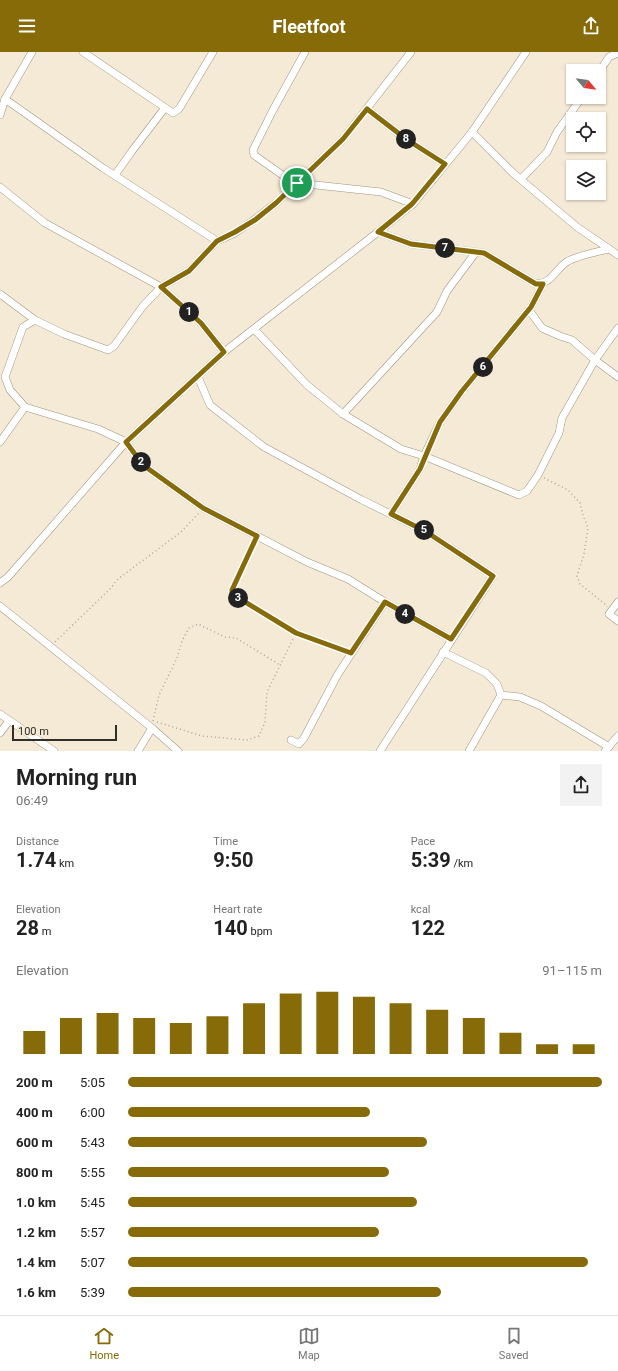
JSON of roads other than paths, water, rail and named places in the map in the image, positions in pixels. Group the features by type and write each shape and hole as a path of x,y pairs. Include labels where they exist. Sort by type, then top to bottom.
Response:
{"street":[{"path":"0,115 5,99 32,52"},
{"path":"83,52 172,114 179,109 213,52"},
{"path":"305,52 253,150 254,155 297,183 381,192 412,204"},
{"path":"0,294 35,320 64,334 108,350 114,346 143,306 161,287 189,271 217,241 255,220 276,203 343,139 411,52"},
{"path":"0,583 8,577 126,442 224,352 412,204 472,132 526,52"},
{"path":"604,64 609,57 618,53"},
{"path":"5,99 115,175 217,241"},
{"path":"521,179 547,152 557,132 577,104"},
{"path":"115,175 164,109"},
{"path":"367,109 406,139 445,164"},
{"path":"472,132 521,179 577,227 618,255"},
{"path":"0,187 45,223 161,287 201,323 224,352"},
{"path":"378,232 411,244 484,253 536,284 543,284"},
{"path":"391,514 420,469 424,456 440,422 462,391 529,310 543,284 567,262 609,249"},
{"path":"343,414 437,312 447,291 476,252"},
{"path":"529,310 542,328 572,340 594,360 618,377"},
{"path":"35,320 23,327 6,377 10,390 25,407 98,429 126,442 143,465 203,508 307,562 348,579 385,602 451,639"},
{"path":"254,329 307,385 343,414 401,449 424,456 519,495 527,491 538,475 559,432 562,418 594,360 618,328"},
{"path":"198,376 210,405 264,447 362,500 425,531 493,576 380,751"},
{"path":"0,442 25,407"},
{"path":"291,740 298,747 338,674 385,602"},
{"path":"618,602 609,614 618,621"},
{"path":"0,606 152,728 178,751"},
{"path":"443,652 486,673 497,684 501,695 470,751"},
{"path":"501,695 520,697 542,706 607,749 618,736"},
{"path":"0,714 54,751"},
{"path":"0,733 9,721"},
{"path":"138,751 152,728"}]}
